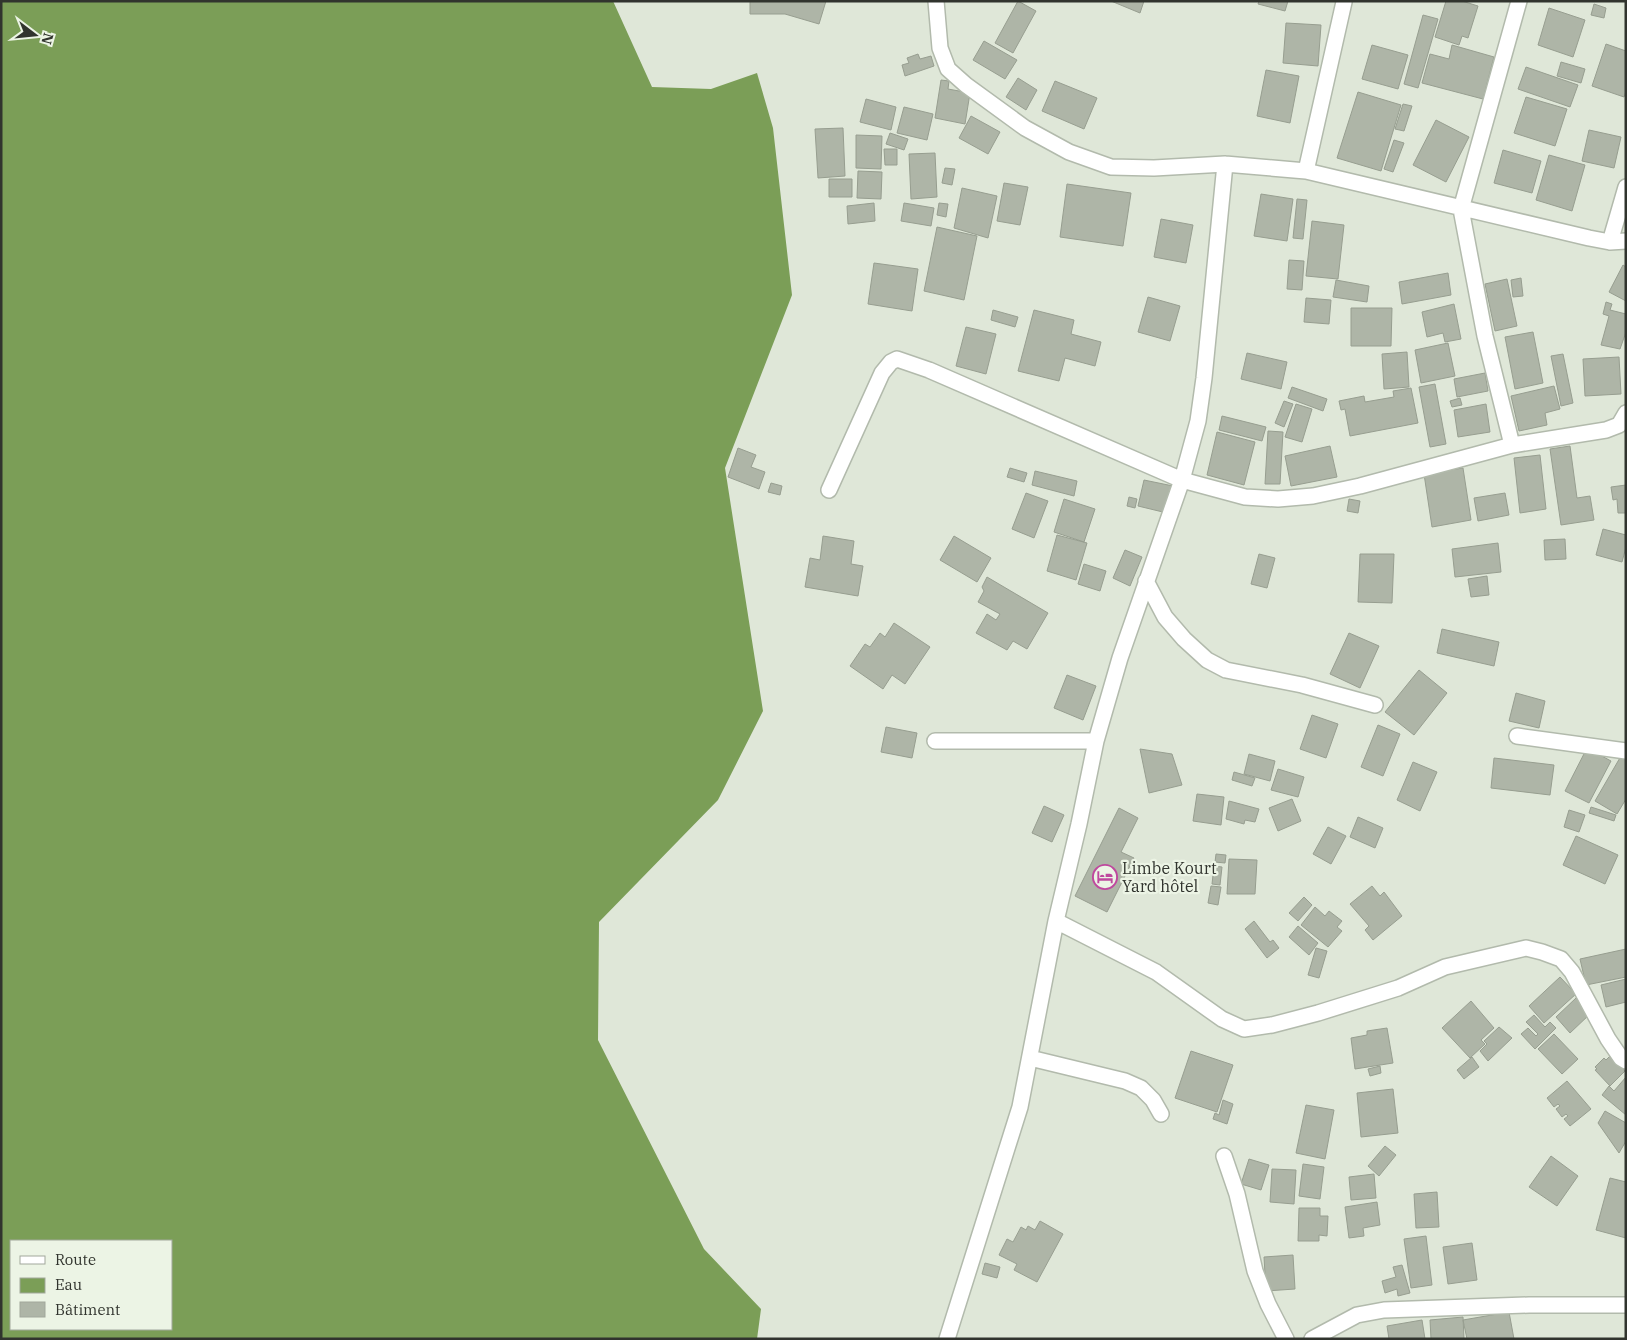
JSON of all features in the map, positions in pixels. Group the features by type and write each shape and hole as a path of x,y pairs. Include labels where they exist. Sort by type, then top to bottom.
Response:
{"street":[{"path":"936,1 940,48 948,69 966,85 1025,128 1069,152 1110,167 1154,168 1225,164 1306,171 1461,209 1610,242 1626,240"},
{"path":"1512,445 1485,336 1461,209 1519,1"},
{"path":"1306,171 1344,2"},
{"path":"947,1339 1020,1107 1056,921 1096,742 1120,658 1182,480 1198,421 1225,164"},
{"path":"1610,242 1626,187"},
{"path":"828,490 882,373 891,362 897,359 947,378 1182,480 1245,497 1278,499 1313,496 1360,486 1512,445 1606,430 1619,425 1626,413"},
{"path":"1146,581 1165,617 1184,640 1207,660 1226,670 1302,685 1375,705"},
{"path":"1517,736 1626,751"},
{"path":"935,741 1096,742"},
{"path":"1056,921 1156,972 1222,1019 1244,1029 1272,1025 1309,1015 1398,988 1445,967 1526,948 1561,958 1572,972 1608,1039 1621,1058 1626,1061"},
{"path":"1030,1058 1125,1081 1141,1088 1153,1100 1160,1114"},
{"path":"1224,1156 1237,1194 1255,1271 1268,1304 1286,1339"},
{"path":"1312,1339 1358,1315 1384,1310 1529,1305 1625,1308"}],"water":[{"path":"1,1 613,1 652,87 711,89 757,73 773,128 792,295 725,468 763,711 718,800 599,922 598,1040 704,1249 761,1309 757,1339 1,1339"}],"building":[{"path":"750,1 826,1 819,24 785,14 750,14"},
{"path":"1018,1 1036,11 1013,53 995,43"},
{"path":"1111,1 1144,1 1140,13"},
{"path":"1259,1 1288,1 1285,11 1258,4"},
{"path":"1446,1 1462,1 1478,6 1468,38 1462,36 1459,45 1435,37"},
{"path":"1594,4 1606,8 1604,18 1591,15"},
{"path":"1549,8 1585,20 1573,57 1538,45"},
{"path":"1423,15 1438,19 1418,88 1404,84"},
{"path":"1286,23 1321,25 1318,66 1283,63"},
{"path":"984,41 1017,60 1005,79 973,60"},
{"path":"1606,44 1626,51 1626,91 1624,97 1592,86"},
{"path":"1372,45 1408,55 1398,89 1362,79"},
{"path":"1452,45 1494,57 1483,99 1422,83 1430,54 1449,59"},
{"path":"918,54 920,59 931,56 934,66 905,76 902,65 909,63 907,58"},
{"path":"1561,62 1585,69 1581,83 1557,76"},
{"path":"1526,67 1578,85 1570,107 1518,89"},
{"path":"1266,70 1299,76 1290,123 1257,116"},
{"path":"1018,78 1037,90 1026,110 1006,97"},
{"path":"941,80 949,81 948,89 970,93 965,124 935,118"},
{"path":"1055,81 1097,98 1084,129 1042,111"},
{"path":"1358,92 1401,105 1381,171 1337,158"},
{"path":"1526,97 1567,109 1555,146 1514,133"},
{"path":"866,99 896,107 891,130 860,122"},
{"path":"1403,104 1412,106 1404,131 1395,129"},
{"path":"904,107 933,114 927,140 897,133"},
{"path":"971,116 1000,132 988,154 959,138"},
{"path":"1436,120 1469,137 1446,182 1413,165"},
{"path":"843,128 845,176 818,178 815,129"},
{"path":"1589,130 1621,137 1614,168 1582,161"},
{"path":"890,133 908,139 904,150 886,144"},
{"path":"856,135 882,136 881,169 856,168"},
{"path":"1394,140 1404,143 1393,172 1384,169"},
{"path":"884,149 897,149 897,165 885,165"},
{"path":"1503,150 1541,161 1532,193 1494,183"},
{"path":"935,153 937,197 911,199 909,154"},
{"path":"1549,155 1585,165 1572,211 1536,200"},
{"path":"945,168 955,169 952,185 942,183"},
{"path":"858,171 882,172 881,199 857,198"},
{"path":"829,179 852,179 852,197 829,197"},
{"path":"1004,183 1028,187 1020,225 997,221"},
{"path":"1067,184 1131,193 1123,246 1060,237"},
{"path":"962,188 997,196 988,238 954,228"},
{"path":"1261,194 1293,199 1287,241 1254,236"},
{"path":"1297,199 1307,200 1303,239 1293,238"},
{"path":"874,203 875,221 848,224 847,206"},
{"path":"904,203 934,208 931,226 901,221"},
{"path":"939,203 948,204 946,217 937,215"},
{"path":"1161,219 1193,225 1186,263 1154,257"},
{"path":"1312,221 1344,225 1338,279 1306,276"},
{"path":"937,227 977,236 964,300 924,291"},
{"path":"1289,260 1304,261 1302,290 1287,289"},
{"path":"874,263 918,269 912,311 868,304"},
{"path":"1623,265 1626,267 1626,301 1609,292"},
{"path":"1448,273 1451,295 1402,304 1399,282"},
{"path":"1521,278 1523,296 1513,297 1511,280"},
{"path":"1507,279 1517,326 1495,331 1485,284"},
{"path":"1336,280 1369,286 1367,302 1333,297"},
{"path":"1148,297 1180,306 1170,341 1138,332"},
{"path":"1306,298 1331,300 1329,324 1304,322"},
{"path":"1606,302 1612,304 1610,310 1626,314 1626,332 1620,349 1601,345 1609,316 1603,314"},
{"path":"1454,304 1461,339 1445,342 1443,333 1427,337 1422,312"},
{"path":"1351,308 1392,308 1391,346 1351,346"},
{"path":"993,310 1018,317 1015,327 991,320"},
{"path":"1034,310 1074,320 1071,334 1101,342 1095,366 1065,358 1059,381 1018,371"},
{"path":"966,327 996,334 986,374 956,366"},
{"path":"1533,332 1543,383 1515,389 1505,337"},
{"path":"1448,343 1455,376 1421,383 1415,350"},
{"path":"1407,352 1409,387 1384,389 1382,354"},
{"path":"1247,353 1287,362 1281,389 1241,379"},
{"path":"1563,354 1573,403 1561,406 1551,356"},
{"path":"1619,357 1621,394 1585,396 1583,359"},
{"path":"1485,373 1488,391 1457,397 1454,379"},
{"path":"1435,384 1446,444 1430,447 1419,387"},
{"path":"1554,386 1560,409 1545,413 1547,425 1519,431 1511,396"},
{"path":"1292,387 1327,399 1323,411 1288,398"},
{"path":"1411,388 1418,423 1350,436 1345,409 1341,410 1339,401 1364,396 1365,402 1394,397 1393,391"},
{"path":"1460,398 1462,405 1452,407 1450,401"},
{"path":"1284,401 1293,404 1284,427 1275,423"},
{"path":"1296,404 1312,409 1302,442 1285,437"},
{"path":"1486,404 1490,432 1458,437 1454,410"},
{"path":"1222,416 1266,427 1262,441 1219,430"},
{"path":"1268,431 1283,432 1280,484 1265,484"},
{"path":"1217,432 1255,442 1244,485 1207,475"},
{"path":"1330,446 1337,477 1291,486 1285,456"},
{"path":"1570,446 1577,498 1590,496 1594,520 1561,525 1550,449"},
{"path":"738,448 756,455 751,467 765,472 759,489 728,477"},
{"path":"1540,455 1546,509 1520,513 1514,458"},
{"path":"1010,468 1027,473 1024,482 1007,477"},
{"path":"1463,468 1471,520 1432,527 1424,474"},
{"path":"1035,471 1077,481 1074,496 1032,485"},
{"path":"1144,480 1173,486 1167,513 1138,506"},
{"path":"771,483 782,486 780,495 768,492"},
{"path":"1626,485 1626,513 1618,513 1617,499 1613,500 1611,487"},
{"path":"1026,493 1048,501 1034,538 1012,529"},
{"path":"1505,493 1509,515 1478,521 1474,498"},
{"path":"1129,497 1137,499 1135,508 1127,506"},
{"path":"1064,499 1095,509 1084,542 1054,532"},
{"path":"1349,499 1360,501 1358,513 1347,511"},
{"path":"1603,529 1626,535 1626,547 1622,562 1596,555"},
{"path":"1057,535 1087,543 1076,580 1047,571"},
{"path":"823,536 854,541 851,564 863,566 858,596 805,587 810,558 820,560"},
{"path":"954,536 991,558 977,582 940,560"},
{"path":"1565,539 1566,559 1545,560 1544,540"},
{"path":"1498,543 1501,572 1455,577 1452,549"},
{"path":"1125,550 1142,557 1130,586 1113,578"},
{"path":"1259,554 1275,558 1267,588 1251,584"},
{"path":"1360,554 1394,554 1392,603 1358,602"},
{"path":"1084,564 1106,571 1100,591 1078,584"},
{"path":"1487,576 1489,595 1471,597 1468,579"},
{"path":"987,577 1048,613 1027,649 1013,641 1007,650 976,633 987,614 996,620 1000,614 978,602 984,591 982,587"},
{"path":"894,623 930,647 905,684 892,675 883,689 850,666 865,644 870,647 880,633 885,637"},
{"path":"1442,629 1499,642 1494,666 1437,653"},
{"path":"1349,633 1379,646 1360,688 1330,674"},
{"path":"1419,670 1447,693 1414,735 1385,712"},
{"path":"1067,675 1096,686 1083,720 1054,708"},
{"path":"1516,693 1545,701 1539,728 1509,721"},
{"path":"1312,715 1338,724 1326,758 1300,749"},
{"path":"1378,725 1400,734 1383,776 1361,767"},
{"path":"886,727 917,733 912,758 881,752"},
{"path":"1587,748 1611,761 1589,803 1565,791"},
{"path":"1140,749 1172,754 1182,785 1149,793"},
{"path":"1249,754 1275,761 1270,781 1244,774"},
{"path":"1621,756 1626,759 1626,799 1617,814 1595,801"},
{"path":"1494,758 1554,765 1550,795 1491,788"},
{"path":"1413,762 1437,772 1420,811 1397,800"},
{"path":"1278,769 1304,777 1298,797 1271,790"},
{"path":"1234,772 1255,778 1252,786 1232,780"},
{"path":"1197,794 1224,797 1221,825 1193,821"},
{"path":"1292,799 1301,821 1278,831 1269,808"},
{"path":"1229,801 1259,809 1255,822 1245,820 1244,824 1226,819"},
{"path":"1044,806 1064,815 1052,842 1032,833"},
{"path":"1591,807 1616,815 1614,821 1589,813"},
{"name":"Limbe Kourt Yard hôtel","path":"1119,808 1138,818 1121,852 1134,858 1107,912 1075,896"},
{"path":"1569,810 1585,815 1579,832 1564,827"},
{"path":"1358,817 1383,828 1375,848 1350,837"},
{"path":"1328,827 1346,836 1331,864 1313,854"},
{"path":"1576,836 1618,855 1605,884 1563,865"},
{"path":"1216,854 1226,855 1225,863 1215,862"},
{"path":"1229,859 1257,860 1255,894 1227,894"},
{"path":"1214,866 1222,867 1220,885 1212,884"},
{"path":"1211,886 1221,887 1218,905 1208,903"},
{"path":"1372,886 1380,896 1384,892 1402,916 1373,940 1365,930 1369,926 1350,904"},
{"path":"1304,897 1312,905 1298,921 1289,913"},
{"path":"1315,907 1325,916 1329,911 1342,921 1337,927 1342,931 1328,947 1301,925"},
{"path":"1254,921 1270,942 1273,940 1279,948 1267,958 1245,929"},
{"path":"1298,926 1318,943 1309,955 1289,937"},
{"path":"1316,948 1327,951 1319,978 1308,975"},
{"path":"1626,949 1626,977 1586,985 1580,959"},
{"path":"1560,977 1576,994 1544,1023 1529,1006"},
{"path":"1626,979 1626,1002 1606,1007 1601,985"},
{"path":"1576,998 1590,1014 1570,1033 1556,1017"},
{"path":"1471,1001 1494,1028 1481,1040 1485,1044 1470,1058 1442,1028"},
{"path":"1534,1015 1545,1027 1550,1022 1556,1028 1535,1049 1521,1034 1528,1028 1536,1036 1538,1034 1526,1022"},
{"path":"1499,1027 1512,1038 1488,1061 1480,1051 1487,1044 1484,1041"},
{"path":"1387,1028 1393,1063 1355,1069 1351,1038 1367,1035 1367,1031"},
{"path":"1554,1034 1578,1059 1562,1074 1538,1049"},
{"path":"1191,1051 1233,1065 1217,1112 1175,1098"},
{"path":"1610,1056 1625,1071 1610,1086 1595,1070 1597,1069 1595,1067 1604,1058 1606,1060"},
{"path":"1472,1057 1479,1067 1464,1079 1457,1070"},
{"path":"1380,1066 1381,1073 1370,1076 1368,1069"},
{"path":"1626,1077 1626,1115 1602,1095 1609,1086 1614,1091"},
{"path":"1567,1081 1591,1109 1570,1126 1564,1119 1568,1116 1566,1114 1562,1117 1556,1109 1560,1106 1558,1104 1554,1107 1547,1098"},
{"path":"1393,1089 1398,1133 1361,1137 1357,1093"},
{"path":"1223,1100 1233,1104 1227,1124 1213,1119 1215,1113 1219,1115"},
{"path":"1306,1105 1334,1110 1325,1159 1296,1153"},
{"path":"1605,1111 1626,1123 1626,1141 1619,1153 1598,1123"},
{"path":"1385,1146 1396,1155 1379,1176 1368,1166"},
{"path":"1551,1156 1578,1176 1557,1206 1529,1187"},
{"path":"1249,1159 1269,1165 1261,1190 1241,1184"},
{"path":"1303,1164 1324,1167 1320,1199 1299,1196"},
{"path":"1272,1169 1296,1170 1294,1204 1270,1202"},
{"path":"1374,1174 1376,1198 1351,1200 1349,1177"},
{"path":"1610,1178 1626,1182 1626,1238 1596,1230"},
{"path":"1437,1192 1439,1227 1416,1228 1414,1194"},
{"path":"1377,1202 1380,1225 1363,1228 1364,1236 1349,1238 1345,1207"},
{"path":"1299,1208 1320,1208 1320,1216 1328,1216 1327,1236 1319,1235 1319,1241 1298,1241"},
{"path":"1040,1221 1063,1234 1037,1282 1014,1270 1017,1264 999,1255 1007,1239 1013,1242 1021,1227 1026,1230 1028,1226 1035,1230"},
{"path":"1426,1236 1432,1285 1411,1288 1404,1239"},
{"path":"1472,1243 1477,1280 1448,1284 1443,1247"},
{"path":"1293,1255 1295,1289 1266,1291 1264,1257"},
{"path":"985,1263 1000,1267 997,1278 982,1274"},
{"path":"1402,1265 1410,1293 1398,1296 1397,1289 1385,1293 1382,1281 1396,1277 1393,1267"},
{"path":"1509,1312 1514,1339 1467,1339 1463,1320"},
{"path":"1463,1317 1464,1339 1431,1339 1430,1320"},
{"path":"1422,1320 1425,1339 1389,1339 1387,1326"}],"place":[{"name":"Limbe Kourt Yard hôtel","path":"1105,877"}]}
